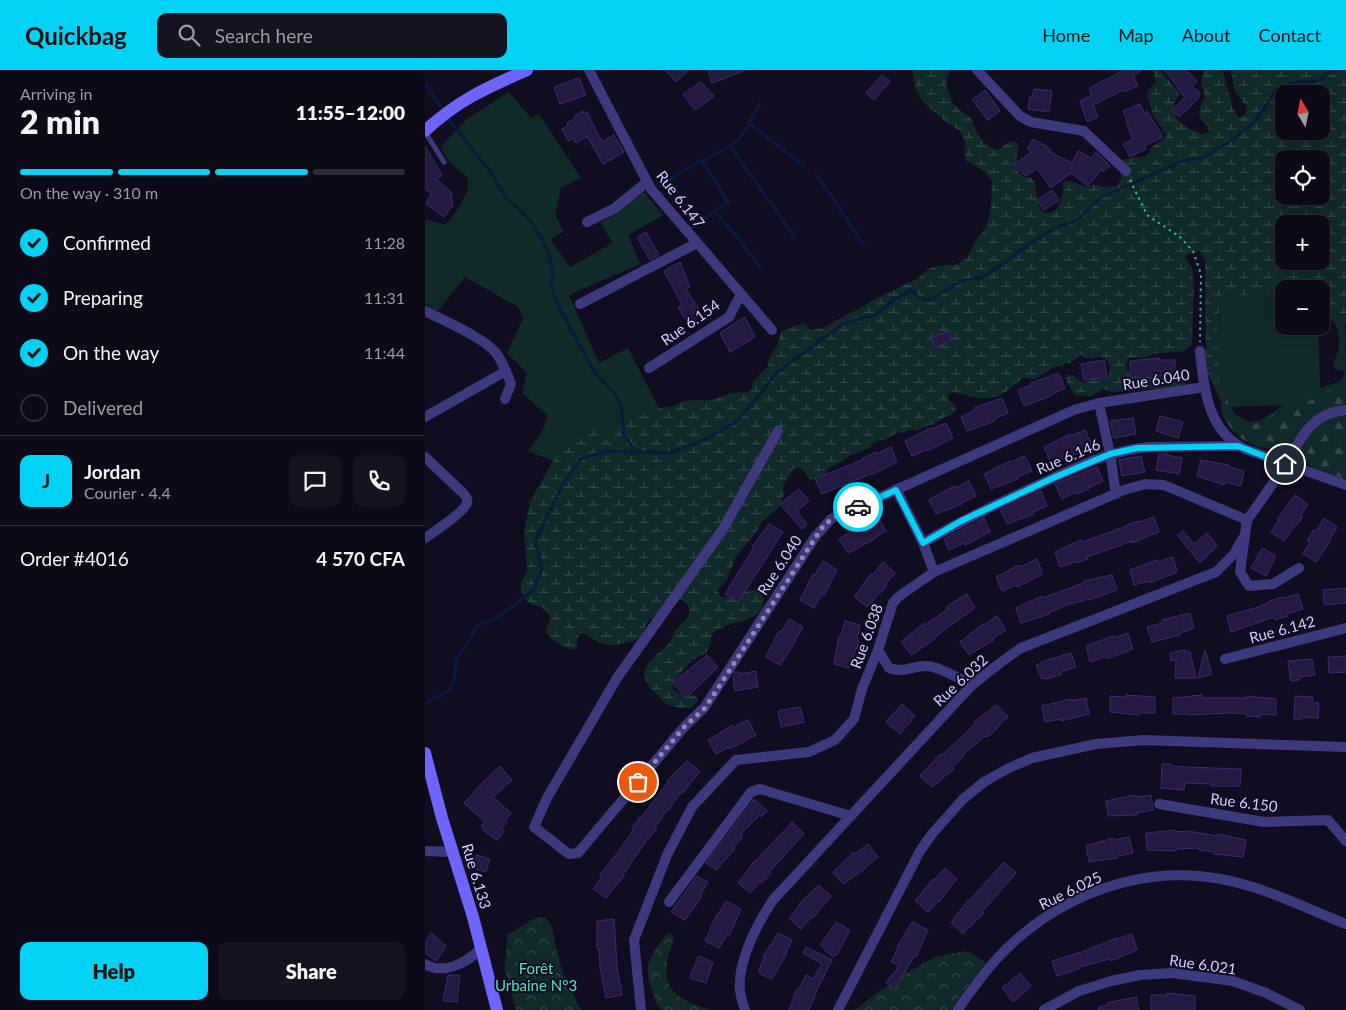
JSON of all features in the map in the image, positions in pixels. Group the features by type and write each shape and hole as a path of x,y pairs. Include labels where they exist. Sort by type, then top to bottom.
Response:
{"street":[{"path":"425,131 453,107 481,90 527,70"},
{"name":"Rue 6.147","path":"589,70 647,182 661,202 772,330"},
{"path":"977,70 1020,116 1031,122 1084,131 1126,171"},
{"path":"587,222 615,208 647,182"},
{"path":"580,304 697,243"},
{"name":"Rue 6.154","path":"649,368 729,317 741,294"},
{"path":"425,311 487,344 496,353 506,370 511,384 505,398"},
{"path":"1200,351 1207,401 1216,420 1233,442 1238,446 1285,464 1346,485"},
{"path":"425,417 506,370"},
{"name":"Rue 6.040","path":"779,431 723,529 617,678 547,798 534,827 569,854 578,853 685,726 705,708 821,529 831,519 1074,410 1099,403 1204,387"},
{"path":"1099,403 1116,494"},
{"name":"Rue 6.032","path":"745,1010 740,991 742,972 748,948 764,913 785,886 972,685 1021,648 1216,572 1230,559 1241,542 1247,520 1285,464 1303,433 1313,424 1336,411 1346,410"},
{"name":"Rue 6.146","path":"923,543 961,521 1110,454 1150,447 1238,446"},
{"path":"425,457 467,497 467,502 461,510 425,538"},
{"name":"Rue 6.038","path":"641,1010 634,940 667,855 692,807 736,760 809,752 835,740 854,719 862,689 878,650 893,602 898,597 934,572 1116,494 1145,484 1164,485 1247,520"},
{"path":"896,490 923,543 934,572"},
{"path":"1247,520 1240,572 1249,586 1273,584 1299,568"},
{"name":"Rue 6.142","path":"1225,659 1346,628"},
{"path":"878,650 889,668 901,672 915,667 934,667 972,685"},
{"path":"838,1010 920,851 937,828 963,799 984,782 1007,769 1032,758 1096,744 1143,740 1346,747"},
{"name":"Rue 6.133","path":"425,752 452,852 473,917 497,1010"},
{"path":"669,902 751,792 760,789 851,816"},
{"name":"Rue 6.150","path":"1159,804 1264,822 1328,820 1346,841"},
{"path":"425,851 452,852"},
{"name":"Rue 6.025","path":"959,1010 992,963 1029,928 1071,903 1100,889 1139,878 1166,874 1194,875 1243,884 1284,898 1346,924"},
{"path":"425,964 430,967 452,968 480,949"},
{"name":"Rue 6.021","path":"1044,1010 1079,991 1111,981 1140,975 1172,973 1233,981 1266,993 1301,1010"}],"lane":[{"path":"425,131 444,162"}],"path":[{"path":"1126,171 1147,215 1180,237 1193,251 1201,274 1200,351"}],"green space":[{"path":"912,70 950,70 946,84 952,102 959,110 972,119 977,133 984,143 993,149 997,150 1011,141 1018,143 1017,170 1024,177 1030,177 1033,180 1039,207 1042,212 1047,213 1053,212 1058,207 1065,181 1086,187 1093,185 1117,186 1121,179 1121,160 1146,156 1152,147 1166,138 1165,133 1153,115 1147,96 1148,90 1156,82 1153,70 1160,70 1178,92 1179,95 1174,110 1178,120 1183,125 1203,134 1209,131 1208,127 1201,120 1199,113 1205,97 1201,83 1204,70 1221,70 1223,72 1233,108 1238,117 1242,117 1245,115 1247,107 1235,92 1231,70 1346,70 1346,324 1340,314 1330,307 1330,280 1275,280 1275,291 1244,295 1224,294 1221,296 1218,327 1220,379 1213,384 1207,372 1205,260 1199,251 1187,254 1185,257 1192,268 1194,285 1192,345 1184,351 1129,358 1126,363 1128,371 1133,378 1174,379 1183,375 1188,379 1185,384 1176,387 1114,392 1103,389 1090,397 1084,395 1077,396 1073,393 1065,378 1067,375 1073,375 1083,383 1092,379 1104,379 1109,376 1110,366 1106,359 1100,357 1090,359 1080,355 1071,363 1054,367 1035,379 1023,378 999,396 982,399 952,392 948,399 955,405 956,410 950,416 944,417 936,423 916,431 909,429 878,441 862,452 850,455 842,462 828,468 825,475 819,480 810,479 802,470 795,469 790,473 783,485 784,494 779,508 763,520 735,558 727,580 717,590 721,597 728,597 734,600 750,590 756,591 764,598 763,607 752,617 718,629 712,634 706,653 692,660 674,680 672,686 674,690 684,696 693,695 698,698 698,701 691,708 678,708 669,705 647,683 644,675 650,661 670,642 674,632 688,617 689,610 687,604 675,597 660,616 649,621 638,639 630,642 606,645 581,633 578,637 577,647 571,650 550,638 546,632 550,619 549,614 542,607 531,604 526,600 521,591 521,583 527,570 524,532 530,502 553,461 567,441 587,428 608,428 659,408 674,406 684,401 712,400 731,393 747,392 751,390 753,382 768,366 770,356 777,347 781,331 804,323 811,330 823,328 883,295 917,279 930,268 942,265 956,265 968,257 975,241 986,228 991,207 992,181 986,172 966,161 964,149 966,144 960,131 946,122 923,102 916,90"},
{"path":"509,92 531,118 539,114 581,178 561,188 555,215 564,231 551,240 570,267 613,243 600,223 644,192 663,215 628,235 640,264 569,295 599,363 628,348 659,408 608,428 587,428 567,441 553,461 528,451 542,432 548,416 522,393 527,373 507,353 523,319 518,307 465,277 437,312 425,304 425,219 446,225 462,202 468,188 466,176 452,164 440,147 467,119"},
{"path":"1275,291 1275,335 1318,335 1320,388 1339,382 1345,374 1333,366 1338,353 1339,339 1337,327 1330,317 1331,307 1345,319 1346,380 1295,409 1274,414 1249,426 1239,423 1227,400 1221,401 1213,384 1220,379 1217,350 1221,295 1244,295","holes":["1284,405 1261,420 1249,422 1234,413 1232,407"]},
{"path":"1346,380 1346,406 1334,407 1317,414 1292,438 1279,447 1260,447 1246,441 1231,428 1221,410 1221,401 1227,400 1239,423 1249,426 1274,414 1295,409"},
{"path":"1346,406 1346,420 1341,420 1305,445 1301,453 1285,445 1314,415 1328,407"},
{"path":"1341,420 1346,420 1346,480 1317,469 1302,460 1304,446 1314,434"},
{"name":"Forêt Urbaine N°3","path":"537,917 545,918 551,925 565,979 581,1010 516,1010 505,970 507,935"},
{"path":"670,933 674,938 667,966 667,977 670,986 675,993 684,999 711,1010 661,1010 658,1005 649,982 648,965 657,947 664,937"},
{"path":"966,951 986,962 957,1000 952,1010 854,1010 900,977 935,957"}],"building":[{"path":"665,70 689,70 676,82"},
{"path":"708,70 744,70 744,71 712,83"},
{"path":"1125,70 1142,70 1133,76 1138,86 1124,92 1123,90 1093,105 1098,117 1087,122 1080,101 1092,95 1089,88"},
{"path":"1164,70 1186,70 1197,81 1192,86 1200,93 1199,98 1179,117 1172,110 1185,97"},
{"path":"882,75 890,81 874,100 866,93"},
{"path":"579,78 586,95 560,104 554,87"},
{"path":"701,82 714,96 695,110 683,94"},
{"path":"1034,89 1052,91 1049,112 1028,109 1030,97 1032,98"},
{"path":"985,90 1000,111 988,120 972,100"},
{"path":"1140,104 1144,113 1147,111 1163,137 1144,146 1146,149 1130,157 1123,144 1133,139 1123,111"},
{"path":"583,111 584,114 587,112 602,142 614,135 624,152 603,164 587,136 576,143 574,138 568,141 562,129 568,126 567,123 576,118 574,116"},
{"path":"1033,139 1051,149 1050,152 1072,163 1078,151 1091,158 1096,152 1110,166 1103,172 1102,169 1088,186 1071,173 1051,188 1037,169 1025,176 1014,164 1032,152 1027,149"},
{"path":"425,146 442,175 436,179 451,192 453,205 444,217 426,204 431,194 425,188"},
{"path":"1052,190 1059,200 1044,210 1037,200"},
{"path":"646,232 659,255 650,260 637,237"},
{"path":"680,262 690,287 686,289 702,314 688,323 678,307 682,305 664,271"},
{"path":"745,317 755,337 730,352 720,333"},
{"path":"949,331 952,340 935,347 931,338"},
{"path":"1159,358 1159,360 1175,360 1175,376 1158,376 1159,378 1130,377 1130,361"},
{"path":"1104,360 1107,377 1084,380 1081,364"},
{"path":"1059,373 1065,388 1051,396 1024,406 1018,390"},
{"path":"1002,398 1008,413 994,419 995,421 967,431 961,417 975,410 974,408"},
{"path":"1160,416 1183,422 1178,438 1156,431"},
{"path":"1133,418 1136,434 1114,438 1110,421"},
{"path":"946,423 953,438 912,456 905,441"},
{"path":"1085,430 1092,445 1077,451 1078,453 1051,463 1044,447 1070,434 1071,436"},
{"path":"891,447 897,462 871,475 822,494 815,479"},
{"path":"1159,454 1182,458 1179,474 1156,470"},
{"path":"1025,456 1032,471 1017,477 1018,479 991,489 984,474"},
{"path":"1141,456 1145,472 1122,476 1119,460"},
{"path":"1201,460 1229,465 1229,467 1244,471 1241,486 1225,482 1224,485 1197,476"},
{"path":"1097,467 1103,481 1089,489 1077,494 1076,492 1062,499 1055,484"},
{"path":"969,481 976,496 962,504 936,514 929,500 954,486 955,488"},
{"path":"799,489 809,501 797,511 807,525 802,529 780,504"},
{"path":"1041,491 1047,506 1033,512 1034,514 1007,524 1000,510"},
{"path":"1295,495 1308,504 1300,517 1302,518 1284,541 1271,532 1279,520 1277,519"},
{"path":"878,517 886,531 848,553 839,539 863,523 864,525"},
{"path":"1154,517 1159,532 1132,543 1132,541 1087,557 1088,559 1060,567 1055,552 1081,540 1082,542"},
{"path":"984,518 990,532 965,545 964,543 949,550 944,539"},
{"path":"1324,518 1337,527 1331,540 1316,562 1303,554 1310,542 1307,541 1313,530 1316,532"},
{"path":"769,524 783,532 738,602 725,594 753,549 752,547"},
{"path":"1183,531 1194,544 1207,533 1217,546 1200,563 1177,535"},
{"path":"1262,548 1275,555 1266,576 1251,568"},
{"path":"1173,557 1177,572 1150,583 1149,581 1134,585 1130,570 1157,560 1157,562"},
{"path":"1037,559 1043,574 1017,587 1016,585 1002,591 996,577 1019,565 1020,567"},
{"path":"823,561 837,570 824,595 822,594 814,608 800,600 813,574 815,575"},
{"path":"883,562 895,573 885,585 887,586 867,607 854,597 871,574"},
{"path":"1112,575 1117,590 1089,600 1063,606 1049,614 1021,623 1016,608 1042,596 1042,598 1084,583 1084,581"},
{"path":"1346,588 1346,603 1324,605 1323,590"},
{"path":"967,594 975,608 911,655 901,642 924,623 925,625 948,609 946,607"},
{"path":"1298,594 1303,609 1287,614 1288,616 1275,620 1274,617 1231,632 1227,616 1255,608 1282,597"},
{"path":"1190,613 1194,628 1180,633 1180,635 1152,642 1147,627 1162,623 1162,620"},
{"path":"997,616 1006,630 993,638 994,640 969,655 960,642 983,624"},
{"path":"789,619 803,627 780,665 766,657 779,631 781,632"},
{"path":"845,621 860,625 857,640 859,641 849,668 834,664 839,636 841,636"},
{"path":"1128,633 1133,649 1106,659 1105,657 1090,662 1086,646 1113,636 1113,638"},
{"path":"1185,650 1190,652 1196,678 1175,678 1176,660 1171,661 1170,653"},
{"path":"1205,650 1212,674 1198,678"},
{"path":"1071,653 1076,667 1061,672 1062,674 1042,679 1036,665"},
{"path":"707,655 718,667 686,698 672,683"},
{"path":"1346,656 1346,672 1329,673 1328,657"},
{"path":"1312,659 1315,675 1299,677 1299,680 1291,681 1288,661"},
{"path":"756,671 758,687 735,691 733,677 735,672 740,672 740,674"},
{"path":"1126,695 1155,697 1155,713 1139,713 1139,715 1110,712 1110,696 1126,697"},
{"path":"1202,695 1202,698 1247,698 1247,696 1276,699 1276,715 1260,714 1260,717 1231,713 1173,714 1173,698"},
{"path":"1295,696 1313,697 1312,702 1319,703 1318,718 1302,717 1302,719 1294,719"},
{"path":"1086,698 1089,714 1061,721 1061,719 1045,722 1042,706 1071,699 1071,701"},
{"path":"902,704 915,716 900,734 886,722"},
{"path":"997,705 1008,717 997,729 987,737 985,736 963,755 952,767 954,769 932,787 920,776 940,754 941,756 975,724 974,722"},
{"path":"800,707 804,722 781,727 778,711"},
{"path":"748,720 756,735 716,754 708,740 733,725 734,727"},
{"path":"687,761 700,771 668,809 624,876 606,898 593,889 602,876 600,875 667,781"},
{"path":"1162,764 1241,769 1240,786 1211,786 1211,784 1185,783 1184,790 1161,788"},
{"path":"500,766 512,780 493,797 511,813 501,829 504,831 497,840 483,830 484,828 481,826 485,822 464,803"},
{"path":"1135,795 1135,797 1151,795 1153,810 1137,813 1137,815 1108,816 1106,801"},
{"path":"754,799 767,811 761,817 760,815 741,834 743,836 733,848 735,849 716,870 706,863"},
{"path":"792,822 804,834 769,872 771,874 762,883 761,881 750,893 738,883 755,860"},
{"path":"1175,830 1175,832 1188,831 1217,836 1217,834 1246,840 1243,857 1214,854 1214,852 1199,850 1199,848 1176,849 1176,851 1147,850 1146,833"},
{"path":"1129,837 1133,853 1118,856 1118,858 1089,862 1086,846 1113,838 1114,840"},
{"path":"868,844 878,857 843,884 833,872 854,852 855,854"},
{"path":"476,855 490,859 486,872 472,868"},
{"path":"1004,862 1016,873 982,912 984,913 963,934 951,923 968,900"},
{"path":"945,868 957,879 939,902 928,912 915,901"},
{"path":"697,876 708,882 700,895 702,896 685,920 671,912"},
{"path":"819,885 831,896 801,929 789,918 798,905"},
{"path":"726,901 741,909 729,936 727,935 719,948 705,941 717,914"},
{"path":"614,919 617,967 622,995 606,998 600,967 599,949 597,949 597,921"},
{"path":"836,922 850,930 837,955 835,954 833,957 820,945"},
{"path":"912,922 928,930 916,957 914,956 895,989 886,983 899,966 891,962 897,947"},
{"path":"431,933 446,946 436,961 425,953 425,942"},
{"path":"778,933 792,940 785,954 787,954 772,979 759,973 759,969 765,957 763,957"},
{"path":"1132,934 1137,950 1111,961 1110,959 1079,967 1079,969 1057,976 1052,961"},
{"path":"806,947 832,960 809,1010 789,1010 797,988 799,989 806,975 813,979 822,964 803,953"},
{"path":"698,956 713,962 706,983 690,978"},
{"path":"1020,973 1031,986 1013,1002 1002,988"},
{"path":"448,975 460,975 457,1002 443,1001"},
{"path":"1167,993 1195,996 1195,1010 1151,1010 1151,995 1167,995"},
{"path":"1136,997 1139,1010 1099,1010 1098,1007 1108,1005 1107,1003"}],"waterway":[{"path":"425,703 450,690 454,680 456,660 478,626 499,616 533,591 542,569 535,541 563,484 581,459 605,451 670,453 705,440 737,421 775,374 843,324 877,314 893,300 912,290 918,298 931,300 961,281 983,277 1027,245 1057,227 1076,221 1100,198 1180,162 1205,157 1235,138 1254,122 1275,90 1297,82 1320,80 1332,71 1339,70"},
{"path":"425,83 444,112"},
{"path":"659,186 738,140 760,103"},
{"path":"447,117 488,168 506,198 532,223 540,236 548,252 553,272 551,286 558,305 594,372 615,394 621,405 624,436 634,452"},
{"path":"750,124 804,166"},
{"path":"730,146 795,237"},
{"path":"691,228 729,202 725,199 715,180 701,161"},
{"path":"815,175 829,192 863,244"},
{"path":"715,212 761,268"}],"way so far":[{"path":"638,782 685,726 705,708 821,529 831,519 858,507"}],"route":[{"path":"858,507 896,490 923,543 961,521 1055,477 1110,454 1137,448 1238,446 1285,464"}]}
